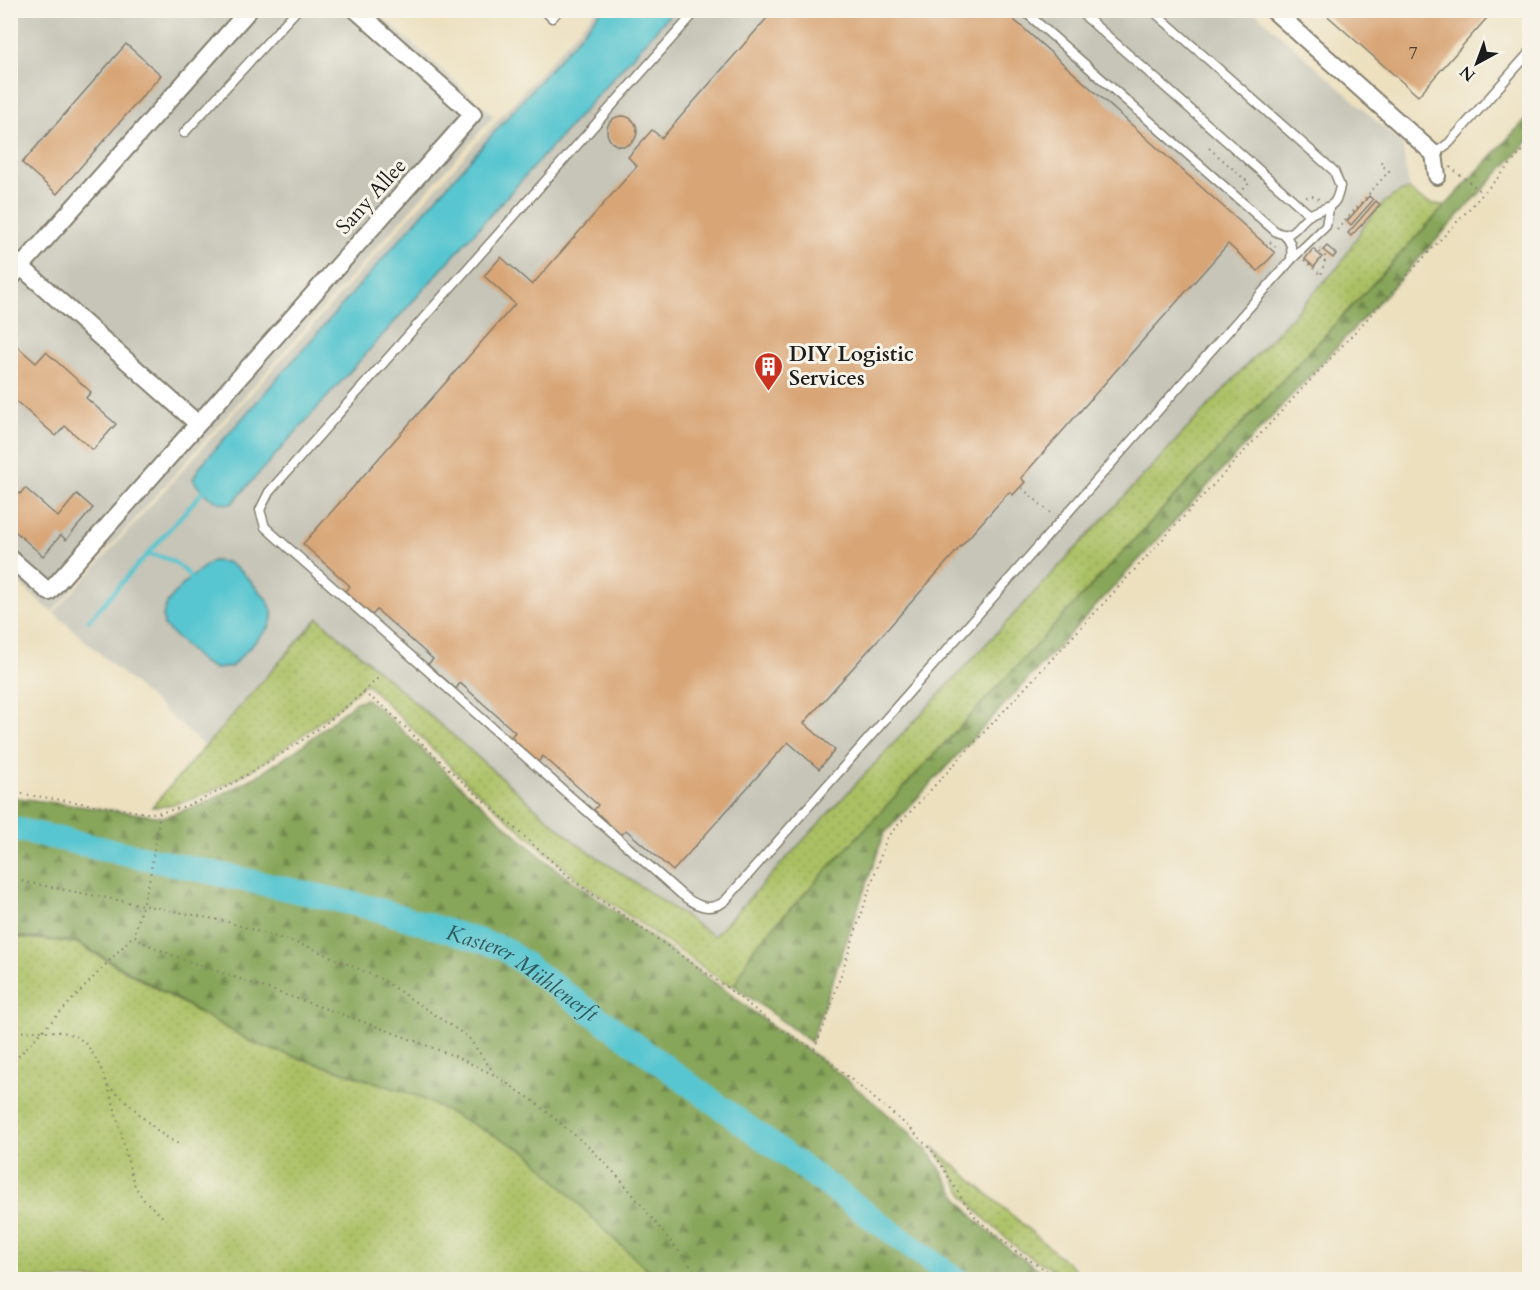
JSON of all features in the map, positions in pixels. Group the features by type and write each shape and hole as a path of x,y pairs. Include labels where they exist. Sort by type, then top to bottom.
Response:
{"street":[{"path":"198,424 14,268 249,10"},
{"name":"Sany Allee","path":"10,558 49,592 473,114 356,10"},
{"path":"1274,10 1434,154 1437,176"}],"lane":[{"path":"184,133 297,10"},
{"path":"544,10 552,18 559,10"},
{"path":"697,10 269,492 260,510 265,527 681,894 707,908 713,908 725,902 1291,260 1326,226 1329,208 1336,199 1341,186 1334,171 1152,10"},
{"path":"1023,10 1236,198 1270,227 1284,235 1290,243 1291,260"},
{"path":"1078,10 1310,215"},
{"path":"1434,154 1449,144 1530,52"},
{"path":"1284,235 1294,231 1310,215 1329,208"}],"path":[{"path":"814,1049 825,1023 887,837 1216,479 1530,143"},
{"path":"1209,148 1249,183 1236,198"},
{"path":"1434,154 1483,194"},
{"path":"1332,235 1389,171 1380,159"},
{"path":"1320,249 1326,242"},
{"path":"1316,271 1325,264"},
{"path":"1022,488 1061,522"},
{"path":"10,792 160,813 203,800 296,746 363,693 378,678"},
{"path":"363,693 382,705 456,776 575,882 726,987 780,1029 814,1049 909,1127 934,1153 962,1199 978,1220 1018,1253 1062,1280"},
{"path":"10,1065 134,935 148,882 160,813"},
{"path":"10,879 224,921 309,947 381,979 468,1037 496,1076"},
{"path":"134,935 146,944 185,960 378,1027 457,1057 496,1076 535,1102 590,1148 621,1179 702,1280"},
{"path":"10,1032 64,1033 85,1042 99,1064 135,1186 143,1199 166,1220"},
{"path":"106,1086 126,1100 166,1138 179,1144"}],"shaded area":[{"path":"11,11 376,11 494,116 52,612 11,576"},
{"name":"DIY Logistic Services","path":"595,11 1254,11 1402,144 1409,189 1388,197 1367,223 1339,266 714,937 575,842 318,618 204,746 54,613"}],"green space":[{"path":"1529,116 1529,140 884,834 811,1042 734,986 753,949"},
{"path":"1409,189 1426,202 1446,205 753,949 734,986 727,984 578,880 468,784 366,683 321,721 266,761 207,793 179,803 152,807 318,618 575,842 714,936 1339,266 1368,220 1377,210 1397,193"},
{"path":"366,699 380,709 455,781 552,866 724,989 778,1031 825,1062 908,1131 932,1156 960,1201 977,1221 1015,1254 1055,1279 961,1279 503,945 374,905 145,848 11,823 11,797 163,817 205,803 257,776 298,749 356,702"},
{"path":"10,832 371,913 500,952 952,1279 658,1279 605,1231 529,1153 415,1095 255,1044 77,942 11,936"},
{"path":"10,937 76,943 255,1044 415,1095 529,1153 605,1231 658,1279 11,1279"},
{"path":"932,1146 1086,1279 1069,1279 1020,1251 965,1197"}],"water":[{"path":"602,10 673,11 234,501 231,504 225,504 204,493 193,479 201,465"},
{"path":"212,561 227,562 244,574 268,601 272,611 269,627 231,667 215,669 202,662 164,626 163,617 166,605 177,591"}],"building":[{"name":"DIY Logistic Services","path":"774,10 1003,10 1275,253 1258,271 1228,244 1021,478 1025,482 1013,495 1009,492 804,723 835,750 819,769 788,742 673,871 626,830 621,835 594,810 598,805 543,756 538,762 511,737 515,732 460,683 456,689 428,664 433,659 377,610 372,615 345,591 350,586 303,544 515,304 484,276 501,257 532,285 637,166 628,157 652,130 662,138"},
{"path":"1321,10 1494,10 1418,96"},
{"path":"126,44 161,75 57,194 22,163"},
{"path":"622,116 632,121 637,131 632,141 622,146 612,141 607,131 612,121"},
{"path":"1369,196 1373,200 1351,225 1347,221"},
{"path":"1376,201 1380,205 1351,236 1348,233"},
{"path":"1327,246 1336,254 1333,258 1323,250"},
{"path":"1313,249 1322,257 1314,267 1305,259"},
{"path":"10,340 36,363 46,352 91,392 86,398 116,424 93,450 65,426 56,436 10,396"},
{"path":"10,486 20,494 25,488 58,517 77,494 93,508 66,540 61,535 43,556 10,527"}],"waterway":[{"path":"88,621 206,488"},
{"path":"147,555 155,555 174,562 194,582"},
{"name":"Kasterer Mühlenerft","path":"10,828 373,908 503,948 957,1280"}],"place":[{"name":"DIY Logistic Services","path":"768,392"}]}
